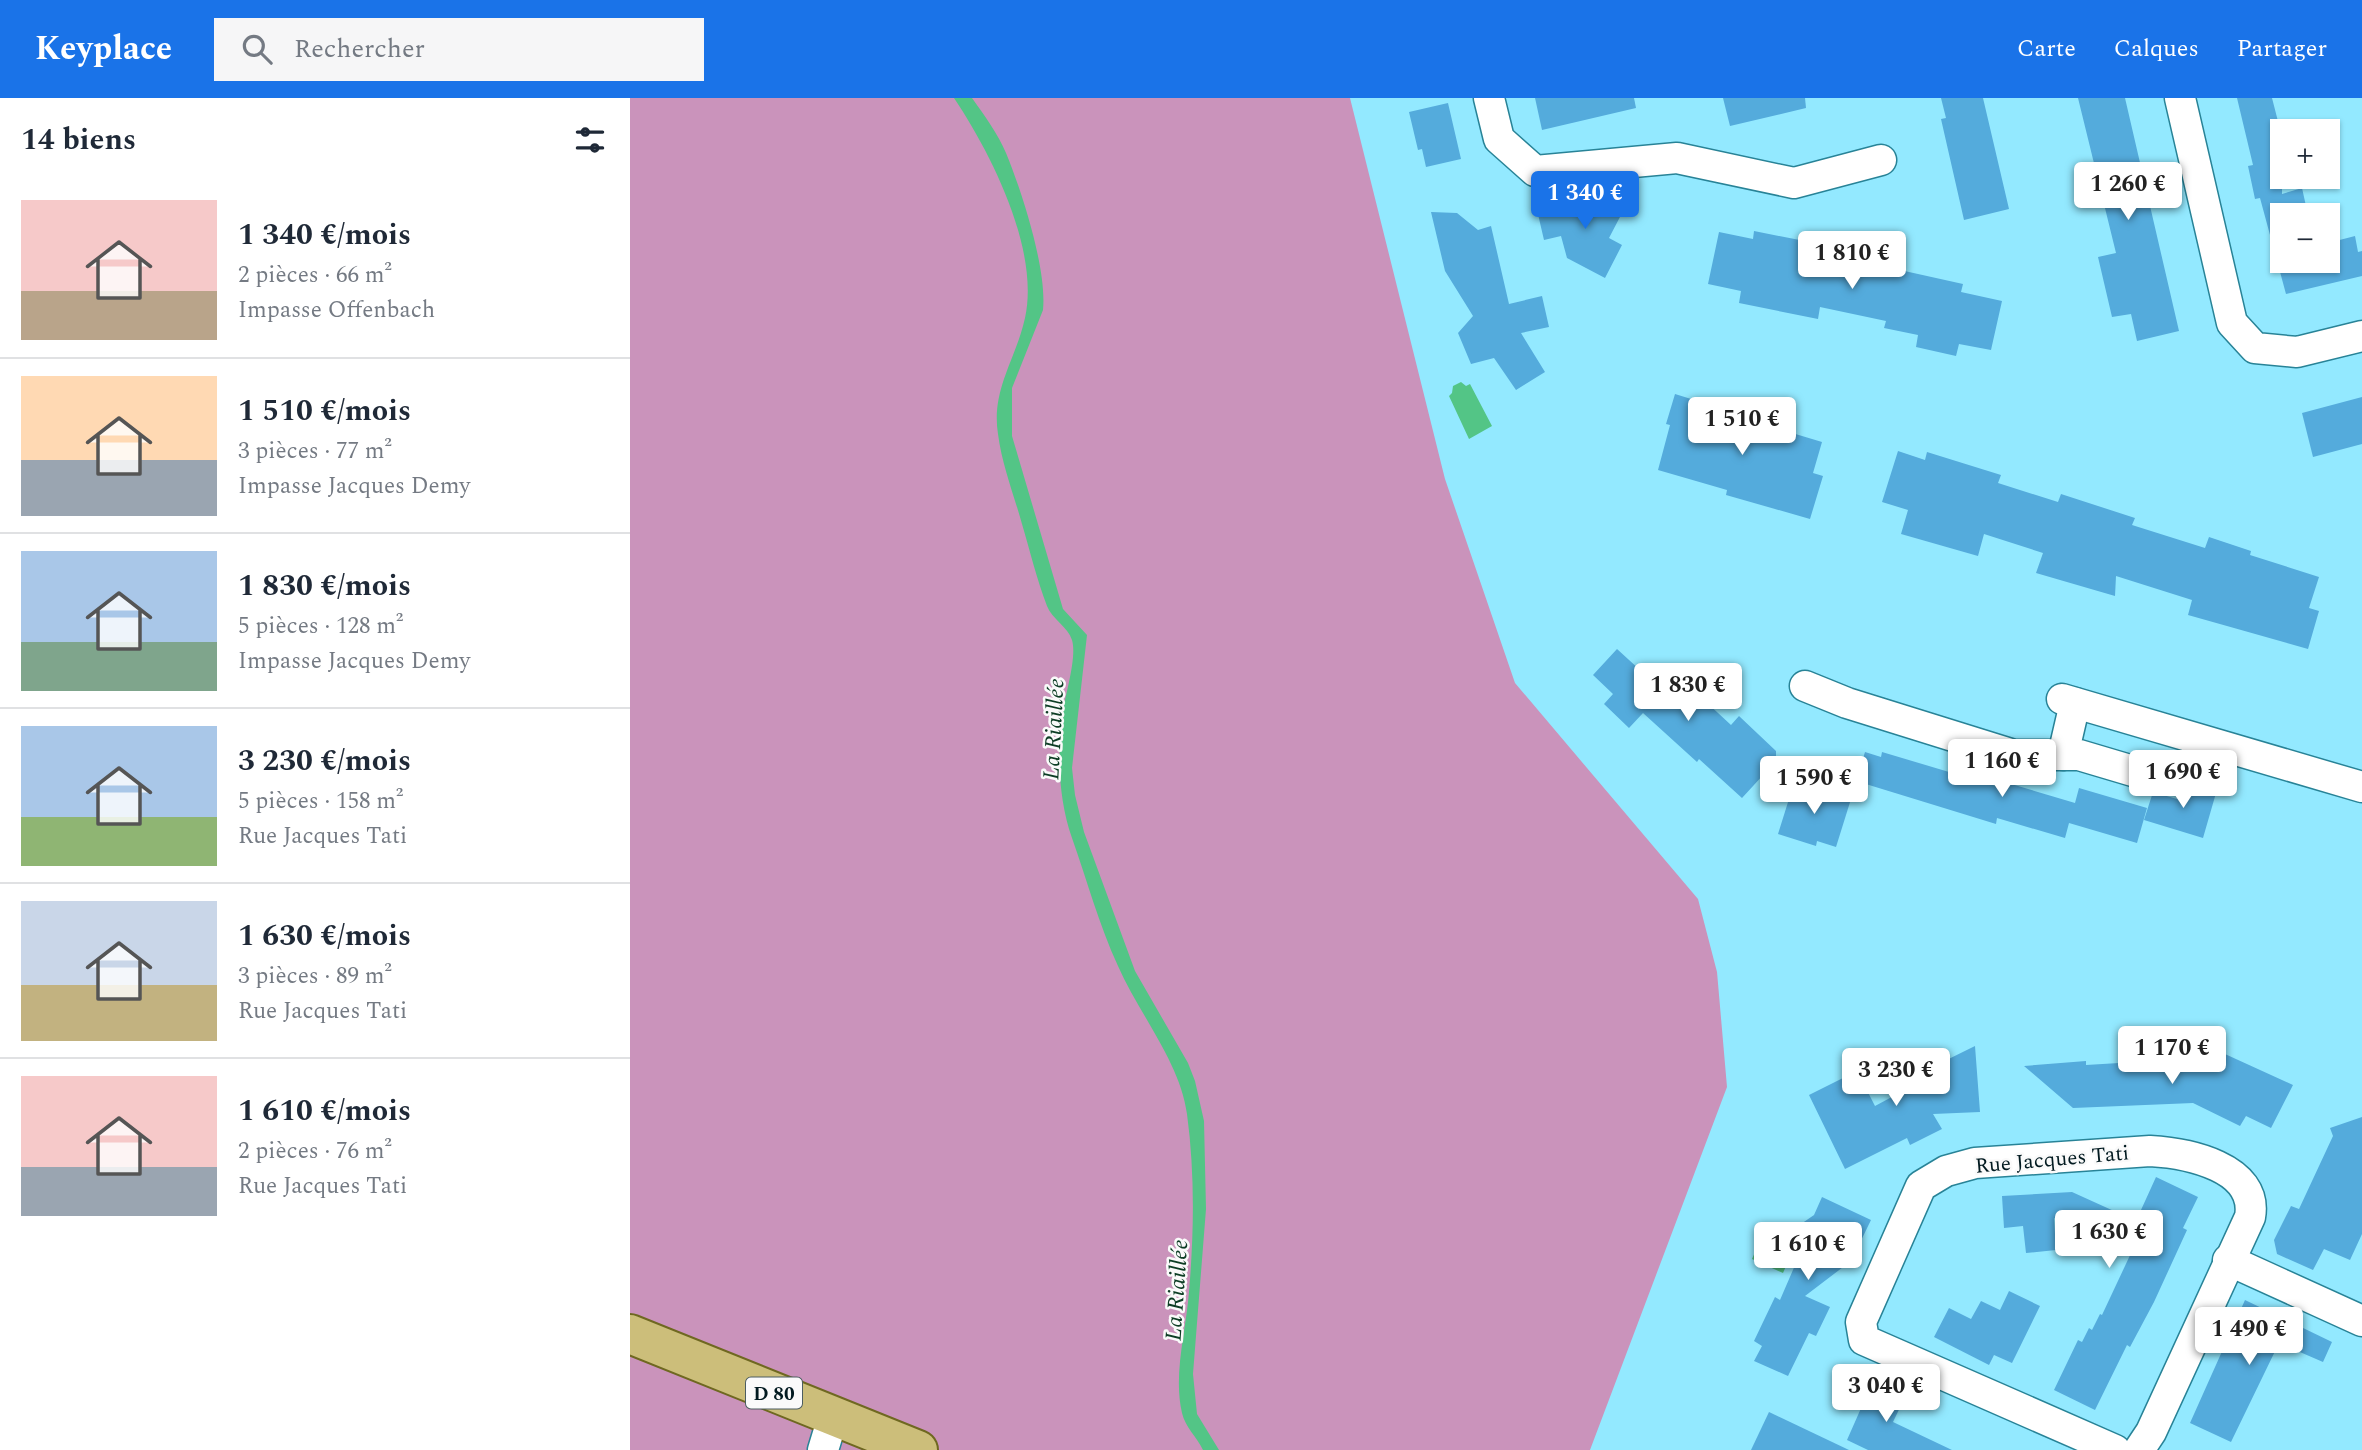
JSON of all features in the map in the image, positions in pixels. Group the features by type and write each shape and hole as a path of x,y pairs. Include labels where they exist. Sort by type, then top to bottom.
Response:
{"main road":[{"name":"D 80","path":"630,1334 828,1433 918,1450"}],"street":[{"path":"1489,98 1499,139 1535,171 1677,158 1794,183 1881,160"},
{"path":"2180,98 2232,323 2255,348 2297,352 2362,336"},
{"path":"1805,686 1847,704 2014,755 2079,755 2143,774"},
{"path":"2063,755 2069,701 2362,787"},
{"name":"Rue Jacques Tati","path":"2115,1450 1864,1340 1861,1322 1921,1186 1946,1171 1975,1163 2150,1151 2199,1158 2227,1172 2250,1194 2250,1217 2151,1432 2138,1450"},
{"path":"2228,1260 2362,1321"}],"shaded area":[{"path":"630,98 1350,98 1445,479 1515,683 1698,899 1717,972 1727,1087 1590,1450 630,1450"},
{"path":"954,98 972,98 999,139 1019,188 1037,253 1043,310 1012,388 1012,436 1063,609 1087,635 1072,768 1084,832 1135,971 1188,1063 1204,1121 1206,1209 1193,1374 1197,1414 1219,1450 1203,1450 1184,1418 1180,1398 1179,1368 1189,1292 1193,1225 1191,1158 1183,1095 1168,1057 1111,950 1067,823 1061,791 1060,743 1072,665 1072,640 1047,606 1008,480 998,434 1001,389 1025,318 1028,291 1025,263 1019,233 997,174"},
{"path":"1461,382 1466,386 1470,384 1492,426 1469,439 1449,396 1453,386"},
{"path":"1759,1243 1790,1257 1783,1273 1752,1259"}],"building":[{"path":"1535,98 1634,98 1636,108 1542,130"},
{"path":"1723,98 1805,98 1806,108 1730,126"},
{"path":"1941,98 1983,98 2009,209 1964,220 1941,119 1946,118"},
{"path":"2078,98 2125,98 2179,331 2137,341 2131,314 2112,317 2098,257 2116,253"},
{"path":"2237,98 2272,98 2277,119 2270,119 2270,189 2282,189 2282,194 2302,189 2305,203 2270,203 2270,235 2260,198 2255,199 2248,166 2253,165"},
{"path":"1448,103 1461,159 1426,167 1422,149 1418,150 1409,112"},
{"path":"1616,193 1621,215 1609,238 1622,245 1605,278 1567,258 1561,236 1544,240 1537,210"},
{"path":"1431,212 1457,213 1478,230 1491,226 1509,304 1542,296 1549,327 1521,333 1545,372 1516,390 1494,358 1471,364 1458,333 1473,316 1445,271"},
{"path":"1754,231 1830,246 1828,254 1963,284 1961,292 2002,301 1991,350 1959,344 1956,356 1916,347 1918,335 1884,328 1886,321 1820,307 1818,319 1739,303 1741,291 1708,284 1719,232 1753,239"},
{"path":"2355,236 2358,252 2362,251 2362,276 2286,294 2280,273 2340,273 2340,240"},
{"path":"1675,394 1733,412 1732,415 1822,442 1813,473 1823,476 1810,519 1726,495 1727,490 1658,470 1670,425 1666,424"},
{"path":"2362,397 2362,444 2313,457 2302,413"},
{"path":"1898,451 1925,460 1927,452 2001,475 1998,483 2058,502 2061,494 2135,518 2132,525 2205,548 2209,537 2251,551 2250,555 2319,577 2309,608 2319,611 2308,649 2188,615 2192,600 2116,576 2115,596 2036,573 2043,553 1984,534 1978,556 1901,534 1908,510 1882,502"},
{"path":"1617,649 1663,691 1678,676 1731,725 1739,716 1776,751 1776,761 1742,798 1643,713 1629,728 1604,704 1613,694 1593,675"},
{"path":"1865,752 1881,757 1882,752 2006,789 2008,783 2075,803 2079,788 2147,808 2137,843 2069,823 2065,838 1997,818 1996,824 1856,781"},
{"path":"1794,783 1851,799 1836,847 1817,841 1816,846 1778,834"},
{"path":"2183,783 2216,793 2203,838 2144,820 2153,792 2177,799"},
{"path":"1975,1046 1980,1112 1933,1114 1942,1129 1910,1145 1907,1138 1845,1169 1809,1095 1857,1071 1875,1106 1918,1083 1914,1076"},
{"path":"2214,1049 2293,1085 2271,1128 2246,1116 2240,1126 2193,1103 2073,1108 2024,1066 2086,1061 2086,1065 2185,1059"},
{"path":"2362,1117 2362,1234 2350,1260 2324,1249 2313,1270 2277,1254 2274,1240 2291,1206 2299,1209 2333,1136 2330,1128"},
{"path":"2156,1177 2198,1197 2183,1228 2187,1230 2154,1302 2130,1347 2127,1345 2095,1410 2054,1390 2078,1340 2082,1342 2089,1328 2092,1330 2100,1314 2102,1315 2132,1251 2084,1228 2082,1231 2054,1218 2056,1250 2026,1253 2023,1226 2004,1228 2002,1196 2072,1192 2136,1221"},
{"path":"1822,1197 1871,1220 1851,1261 1805,1296 1830,1307 1816,1336 1809,1333 1788,1376 1754,1361 1762,1346 1754,1341 1775,1297 1780,1300 1799,1256 1785,1235 1814,1215"},
{"path":"2009,1291 2040,1306 2012,1363 1994,1355 1989,1365 1934,1337 1949,1308 1971,1319 1981,1301 2000,1310"},
{"path":"2245,1300 2332,1342 2323,1362 2279,1343 2231,1442 2190,1423"},
{"path":"1873,1381 1906,1395 1893,1422 1952,1450 1868,1450 1847,1440"},
{"path":"1769,1412 1849,1450 1751,1450"}],"water label":[{"name":"La Riaillée","path":"1053,729"},
{"name":"La Riaillée","path":"1176,1290"}]}
